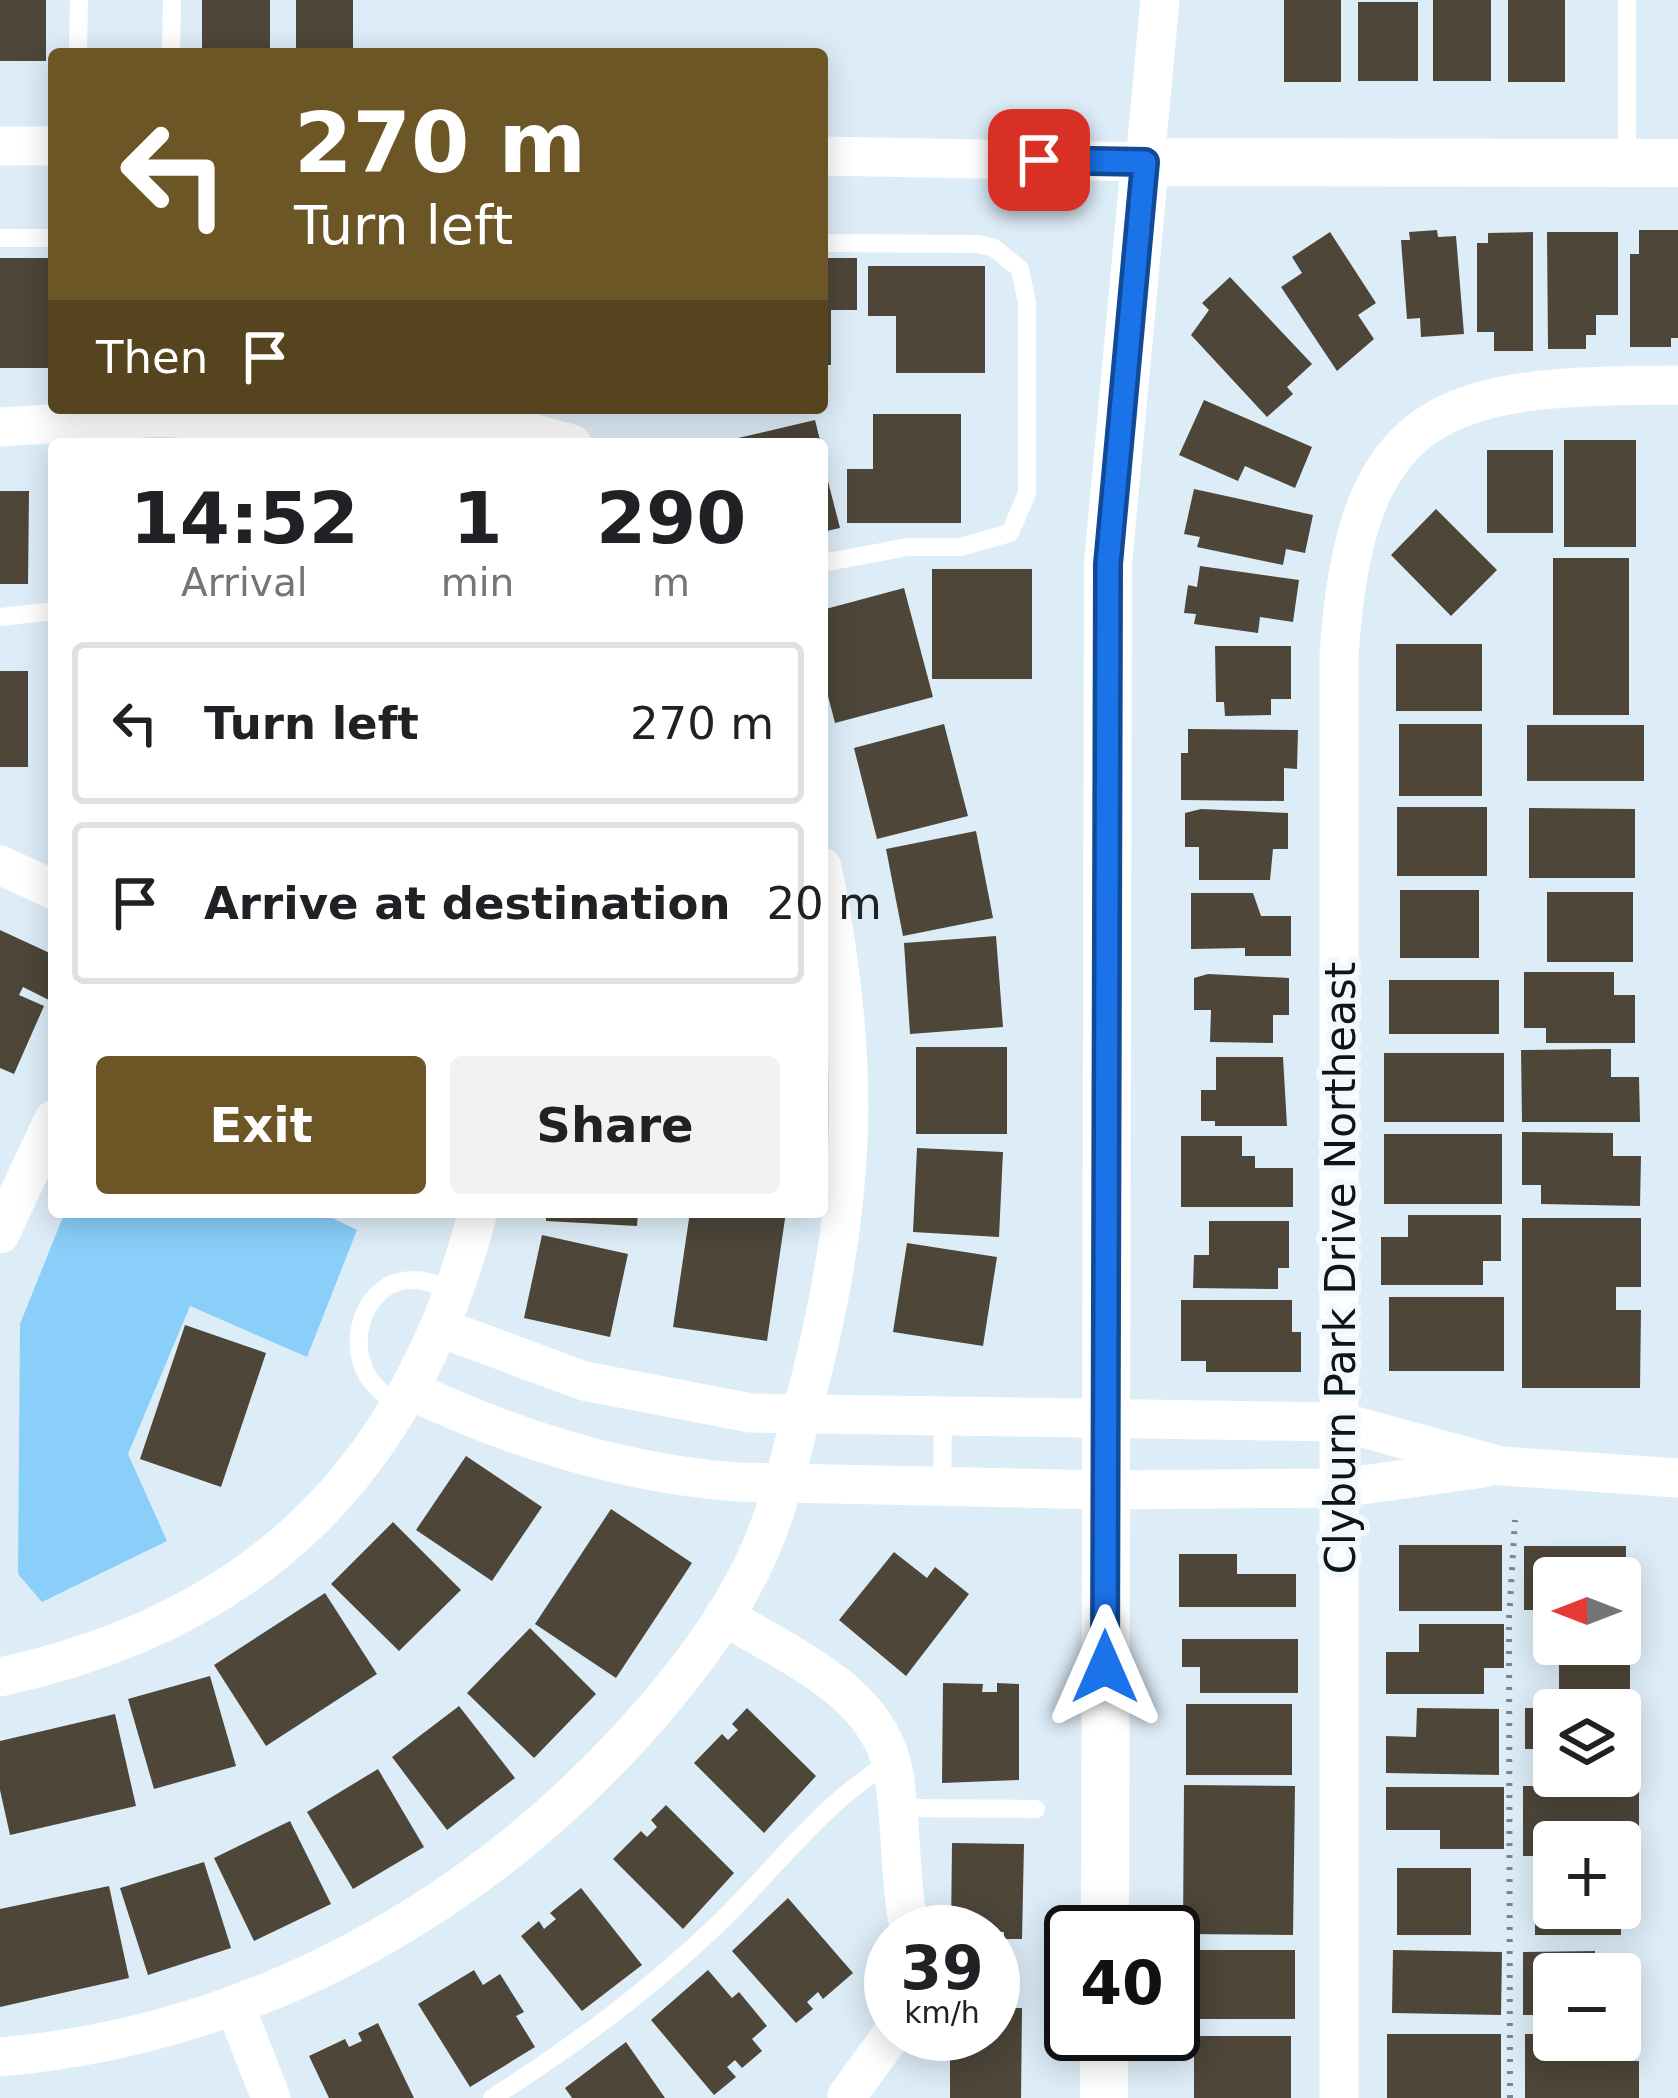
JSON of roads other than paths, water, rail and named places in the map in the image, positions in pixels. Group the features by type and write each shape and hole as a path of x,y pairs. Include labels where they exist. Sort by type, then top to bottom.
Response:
{"street":[{"path":"1105,1905 1108,564 1160,0"},
{"path":"0,146 48,146"},
{"path":"828,156 1678,163"},
{"name":"Clyburn Park Drive Northeast","path":"1340,2098 1339,656 1344,579 1357,524 1374,483 1426,424 1523,388 1678,385"},
{"path":"0,427 160,417 314,427 467,417 556,438"},
{"path":"0,866 48,887"},
{"path":"0,2057 79,2048 235,2006 322,1970 406,1925 489,1871 572,1800 652,1713 724,1616 755,1563 782,1485 841,1244 852,1139 847,1009 828,901"},
{"path":"0,1234 48,1132"},
{"path":"0,1677 115,1643 239,1579 341,1494 407,1399 457,1291 476,1218"},
{"path":"441,1328 584,1382 699,1406 801,1414 1341,1422 1501,1466 1678,1478"},
{"path":"407,1399 609,1462 680,1478 782,1485 1340,1488 1501,1466"},
{"path":"724,1616 843,1691 878,1729 890,1762 907,1905"},
{"path":"235,2006 271,2098"},
{"path":"847,2097 873,2061"},
{"path":"1104,2061 1104,2098"}],"lane":[{"path":"78,48 79,0"},
{"path":"171,48 172,0"},
{"path":"1627,163 1628,0"},
{"path":"0,238 48,238"},
{"path":"828,243 994,248 1020,269 1025,287 1028,494 1010,533 960,547 908,547 828,562"},
{"path":"0,617 48,612"},
{"path":"407,1399 367,1375 359,1350 366,1308 394,1283 412,1280 457,1291"},
{"path":"942,1486 943,1417"},
{"path":"492,2098 624,2010 722,1920 806,1826 890,1762"},
{"path":"896,1808 1036,1809"}]}
